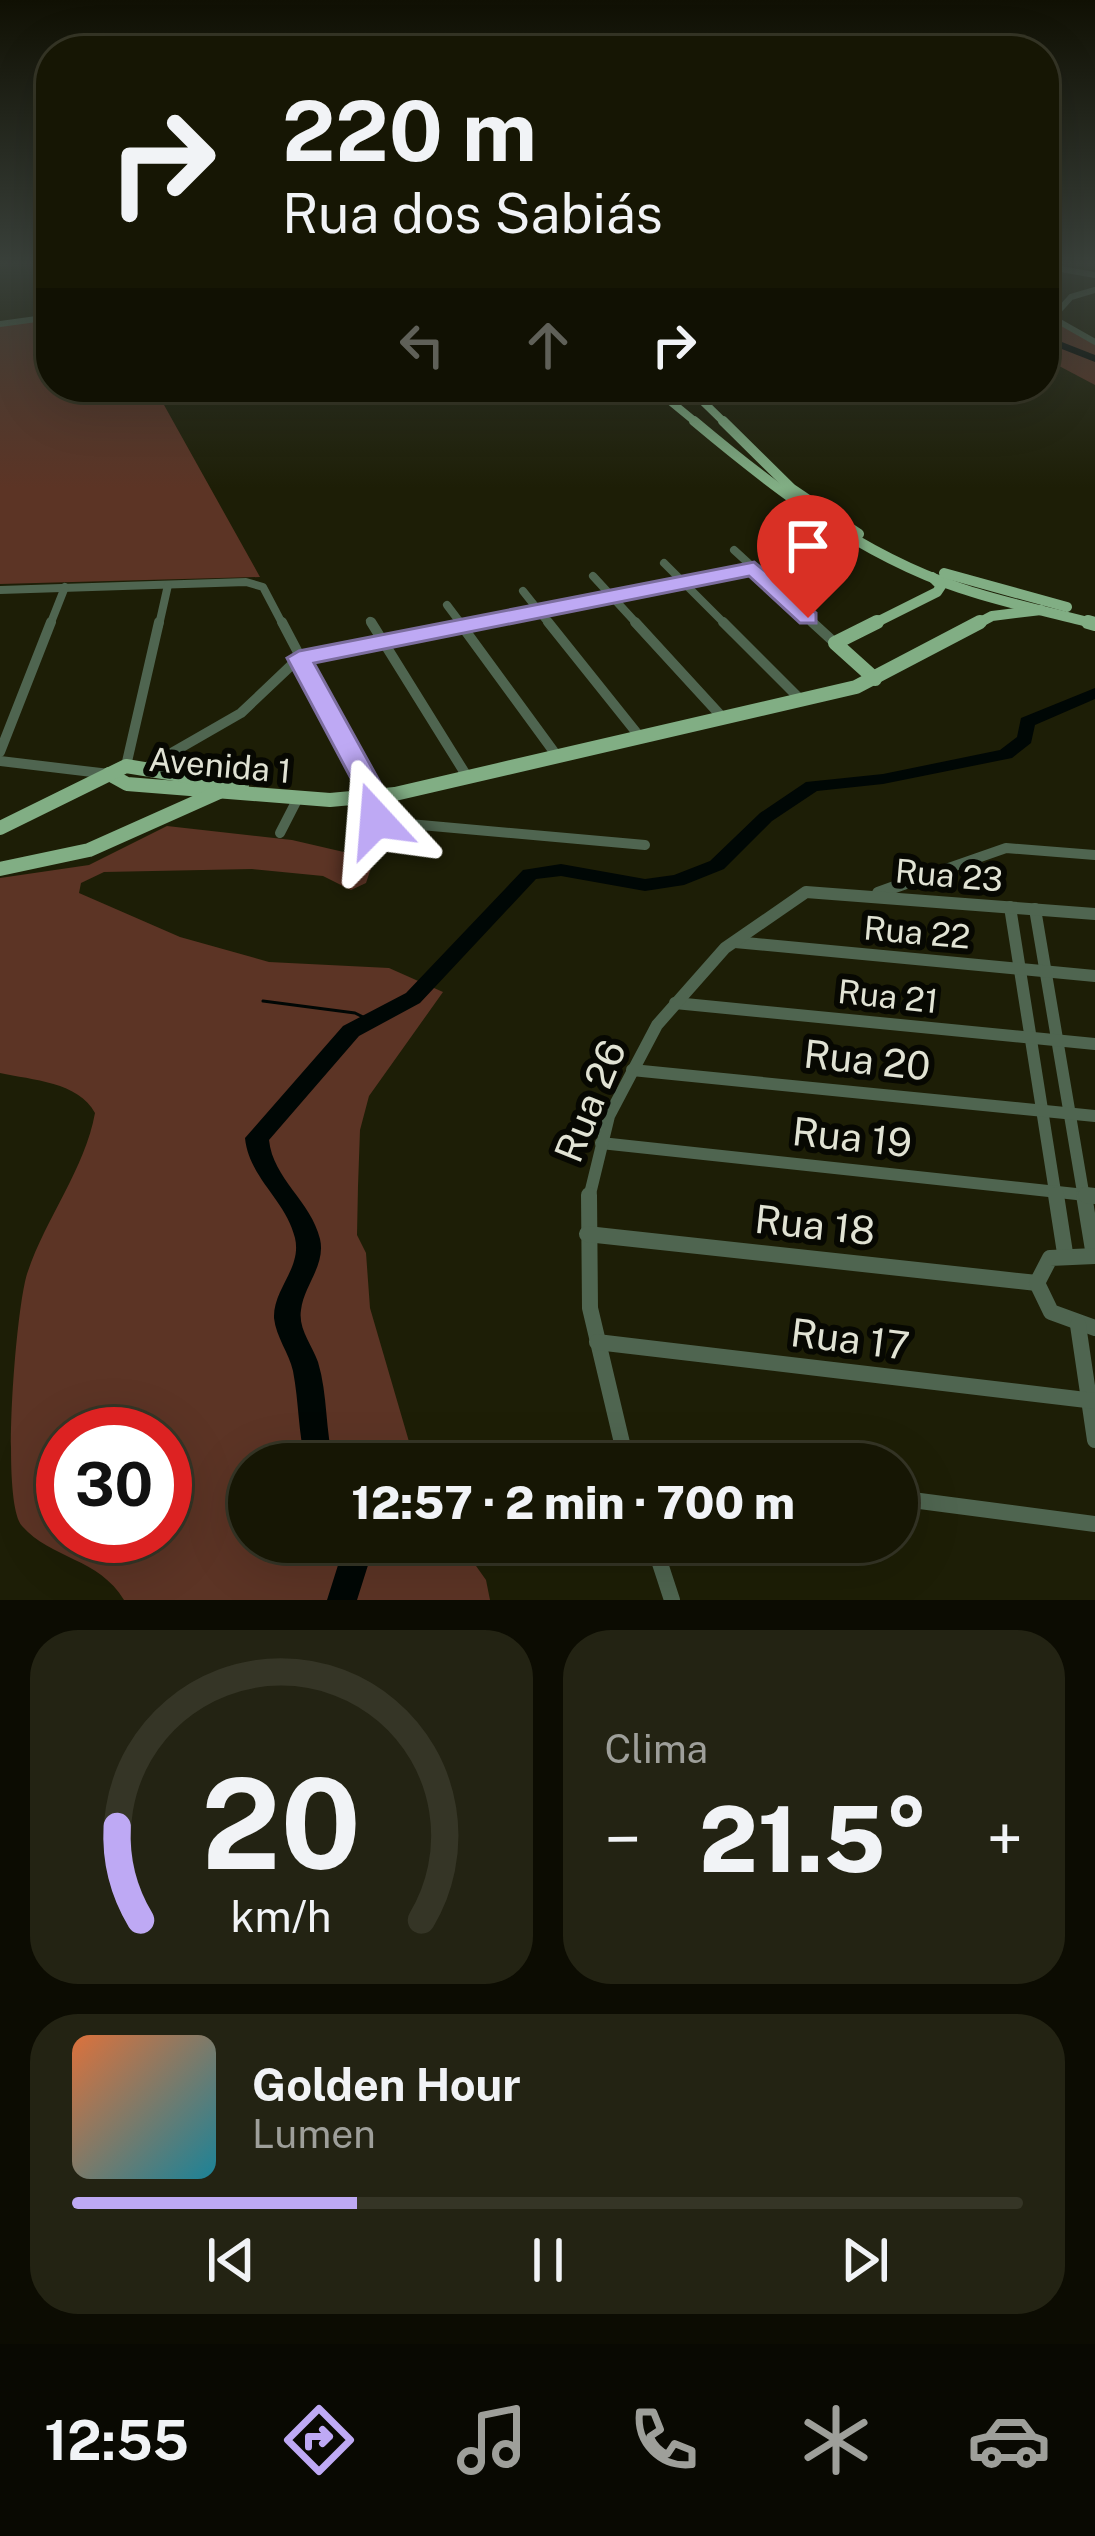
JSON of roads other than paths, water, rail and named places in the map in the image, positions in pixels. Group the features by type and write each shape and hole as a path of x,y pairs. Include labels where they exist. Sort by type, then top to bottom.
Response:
{"main road":[{"path":"667,402 826,524 930,575 1041,610 1095,619"},
{"path":"703,402 808,500 869,542 1095,619"},
{"path":"875,679 835,643 937,592 940,586 930,575"},
{"path":"0,828 126,766 330,800 374,797 468,778 875,679 992,616 1041,610"},
{"path":"127,784 147,767"},
{"name":"Avenida 1","path":"109,774 127,784 330,800"},
{"path":"0,868 86,854 221,791"}],"street":[{"path":"734,550 835,643"},
{"path":"664,563 801,700"},
{"path":"147,767 241,713 299,658 754,568"},
{"path":"593,576 723,718"},
{"path":"0,590 256,583 266,589 374,797 376,820 361,848"},
{"path":"126,766 169,585"},
{"path":"65,587 0,757 109,774"},
{"path":"523,591 640,736"},
{"path":"447,605 557,757"},
{"path":"370,621 468,778"},
{"path":"281,675 306,673"},
{"path":"280,833 298,798"},
{"path":"376,820 645,845"},
{"path":"872,895 1006,848 1095,855"},
{"name":"Rua 23","path":"799,895 872,895 1095,914"},
{"name":"Rua 26","path":"623,1443 597,1342 586,1234 602,1143 632,1070 675,1003 735,942 799,895"},
{"path":"1010,907 1065,1253"},
{"path":"1035,909 1089,1196 1095,1256 1065,1253 1046,1263 1036,1283 1051,1312 1087,1327 1095,1440"},
{"name":"Rua 22","path":"735,942 1095,976"},
{"name":"Rua 21","path":"675,1003 1095,1044"},
{"name":"Rua 20","path":"632,1070 1095,1116"},
{"name":"Rua 19","path":"602,1143 1089,1196"},
{"name":"Rua 18","path":"586,1234 1036,1283"},
{"name":"Rua 17","path":"597,1342 1092,1400"},
{"path":"918,1501 1095,1524"},
{"path":"660,1563 672,1600"}],"waterway":[{"path":"1059,344 1095,359"},
{"path":"315,1443 307,1374 287,1316 306,1265 307,1237 263,1164 257,1138 351,1031 413,998 530,874 561,870 645,885 677,881 717,865 766,817 812,786 883,779 1006,754 1025,739 1027,722 1095,693"},
{"path":"263,1001 355,1013 369,1020"},
{"path":"342,1600 354,1563"}]}
